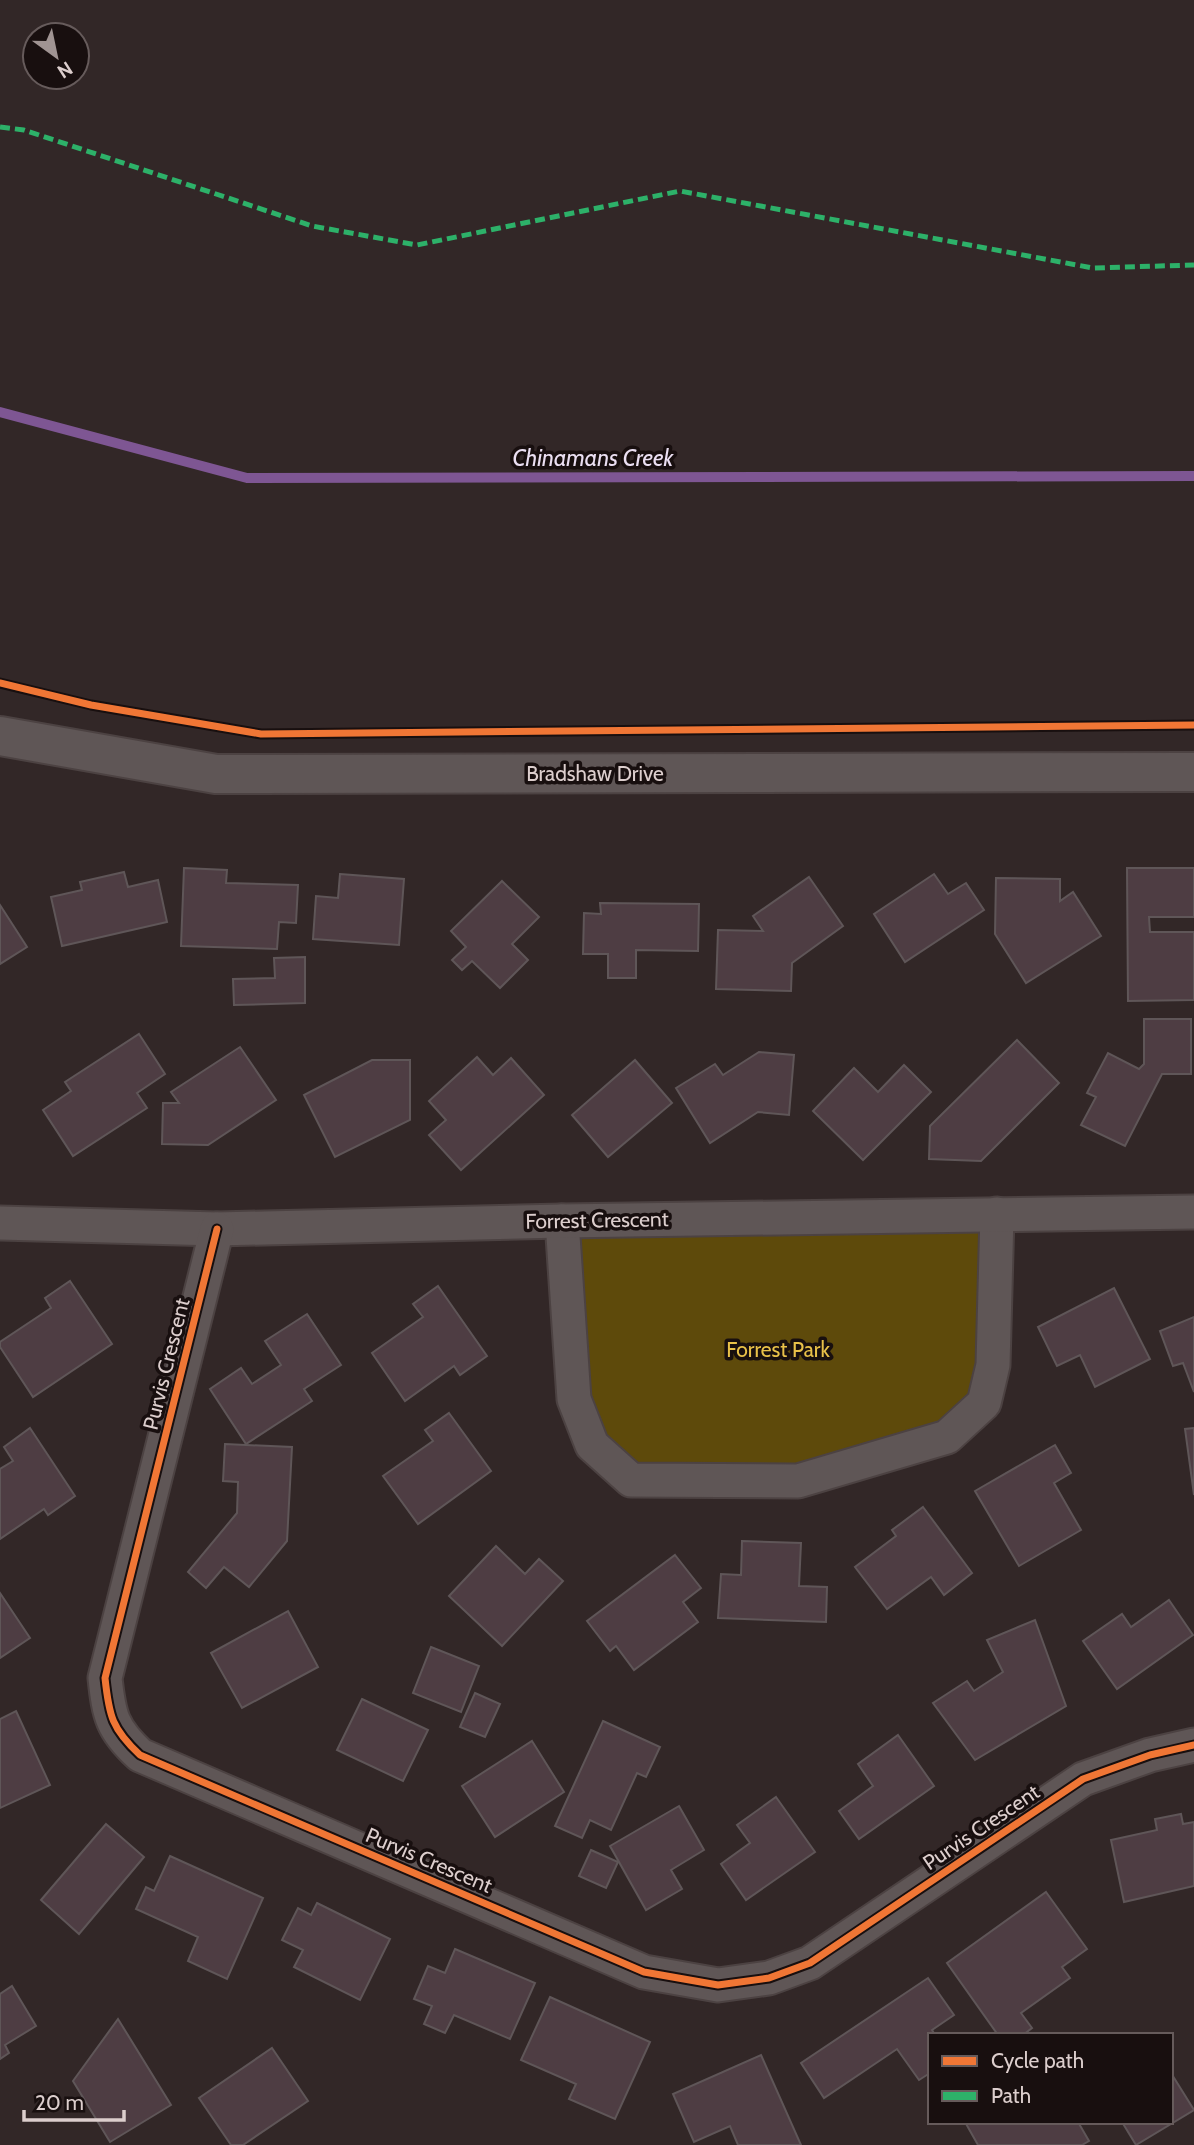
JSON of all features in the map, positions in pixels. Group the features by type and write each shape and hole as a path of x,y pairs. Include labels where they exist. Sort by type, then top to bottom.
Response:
{"street":[{"name":"Bradshaw Drive","path":"0,736 216,774 1194,772"},
{"name":"Forrest Crescent","path":"0,1223 217,1229 1194,1212"},
{"path":"562,1221 574,1399 592,1445 631,1480 798,1481 947,1437 984,1403 993,1366 997,1214"},
{"name":"Purvis Crescent","path":"217,1229 106,1678 109,1715 122,1738 140,1755 644,1972 718,1985 769,1978 810,1963 1083,1779 1150,1755 1194,1745"}],"green space":[{"name":"Forrest Park","path":"997,1214 993,1365 947,1437 798,1481 631,1480 592,1445 562,1221"}],"building":[{"path":"184,868 227,870 226,883 298,885 296,923 279,922 277,949 181,946"},
{"path":"1127,868 1194,868 1194,917 1149,917 1150,932 1194,932 1194,1000 1128,1001"},
{"path":"124,872 128,887 158,880 167,922 62,946 51,897 82,890 80,882"},
{"path":"340,874 404,879 399,945 313,939 316,896 338,898"},
{"path":"934,874 948,894 966,883 984,910 905,962 874,914"},
{"path":"809,877 843,926 792,963 791,991 716,989 718,930 763,931 753,916"},
{"path":"996,878 1060,879 1060,901 1073,892 1101,936 1026,983 995,934"},
{"path":"502,881 539,917 512,944 528,960 500,988 472,961 462,970 452,960 466,947 451,931"},
{"path":"600,903 699,904 698,951 636,950 636,978 608,978 608,954 583,954 584,913 601,914"},
{"path":"0,905 27,947 0,964"},
{"path":"305,957 305,1003 234,1005 233,979 275,978 274,958"},
{"path":"1144,1019 1191,1019 1191,1074 1162,1074 1125,1146 1081,1125 1096,1097 1087,1093 1108,1053 1139,1069 1144,1064"},
{"path":"139,1034 165,1074 137,1093 147,1108 73,1156 43,1110 71,1091 65,1082"},
{"path":"1017,1040 1059,1083 981,1161 929,1159 930,1126"},
{"path":"240,1047 276,1100 208,1145 162,1144 163,1103 179,1103 171,1092"},
{"path":"759,1052 794,1055 789,1115 758,1112 710,1143 676,1088 715,1064 723,1075"},
{"path":"477,1057 493,1075 511,1058 544,1095 461,1170 429,1135 446,1120 429,1101"},
{"path":"372,1060 410,1060 410,1120 335,1157 304,1095"},
{"path":"635,1060 672,1103 608,1157 572,1115"},
{"path":"904,1065 931,1092 863,1160 813,1111 854,1068 878,1092"},
{"path":"70,1281 112,1344 33,1397 0,1347 0,1342 51,1308 45,1298"},
{"path":"438,1286 487,1356 460,1375 454,1366 405,1401 372,1353 423,1317 413,1304"},
{"path":"1114,1288 1150,1359 1095,1387 1080,1355 1057,1366 1038,1327"},
{"path":"307,1314 341,1365 304,1389 312,1401 246,1444 210,1389 241,1368 252,1384 281,1365 265,1341"},
{"path":"1194,1317 1194,1392 1183,1363 1173,1366 1160,1331"},
{"path":"449,1413 491,1471 418,1524 383,1476 433,1441 425,1430"},
{"path":"30,1428 75,1496 48,1515 44,1509 0,1539 0,1469 13,1461 4,1447"},
{"path":"1194,1428 1194,1495 1185,1429"},
{"path":"225,1444 292,1447 287,1541 249,1587 224,1567 206,1588 188,1572 237,1513 238,1482 223,1481"},
{"path":"1055,1445 1071,1473 1054,1483 1081,1530 1019,1566 975,1491"},
{"path":"923,1507 972,1573 944,1595 931,1577 887,1609 855,1567 896,1536 892,1530"},
{"path":"742,1541 801,1543 799,1586 827,1587 826,1622 718,1618 721,1574 741,1575"},
{"path":"496,1546 525,1574 539,1559 563,1581 502,1646 449,1596"},
{"path":"675,1555 701,1588 683,1602 698,1622 634,1670 616,1646 610,1651 587,1621"},
{"path":"0,1593 30,1638 0,1658"},
{"path":"1169,1600 1193,1635 1117,1689 1083,1641 1122,1614 1131,1627"},
{"path":"288,1611 318,1667 242,1708 211,1653"},
{"path":"1035,1620 1066,1706 975,1760 933,1703 967,1681 974,1691 1003,1672 987,1640"},
{"path":"431,1647 479,1666 461,1712 413,1693"},
{"path":"475,1693 500,1704 485,1737 460,1727"},
{"path":"362,1699 428,1730 403,1781 337,1750"},
{"path":"16,1711 50,1785 0,1808 0,1719"},
{"path":"603,1721 660,1747 646,1777 637,1773 611,1830 590,1820 582,1838 555,1826"},
{"path":"898,1735 934,1786 859,1839 839,1811 873,1786 858,1764"},
{"path":"532,1741 564,1792 495,1837 462,1786"},
{"path":"776,1797 815,1852 746,1900 721,1864 750,1843 737,1825"},
{"path":"679,1806 704,1850 671,1870 682,1889 646,1910 610,1846"},
{"path":"1181,1814 1183,1824 1194,1822 1194,1886 1124,1902 1111,1840 1157,1830 1155,1819"},
{"path":"106,1824 144,1857 79,1934 41,1900"},
{"path":"591,1850 618,1862 606,1888 579,1876"},
{"path":"170,1856 263,1898 227,1979 188,1961 198,1937 136,1909 146,1887 154,1891"},
{"path":"1046,1892 1087,1949 1062,1967 1070,1978 1021,2013 1032,2028 1026,2033 997,2033 947,1963"},
{"path":"317,1903 390,1939 360,2000 294,1967 303,1950 282,1940 298,1908 311,1915"},
{"path":"455,1949 535,1983 510,2039 454,2015 445,2033 424,2024 432,2006 414,1999 428,1966 445,1973"},
{"path":"928,1978 954,2015 932,2030 934,2033 928,2033 928,2074 919,2080 897,2049 824,2098 801,2063"},
{"path":"12,1986 36,2026 5,2045 9,2053 0,2059 0,1994"},
{"path":"550,1997 650,2042 615,2119 569,2099 576,2084 521,2060"},
{"path":"118,2019 171,2105 110,2142 73,2081"},
{"path":"272,2048 308,2101 243,2145 231,2145 199,2098"},
{"path":"761,2055 801,2145 738,2145 730,2126 694,2142 673,2094"},
{"path":"1173,2076 1194,2110 1173,2123"},
{"path":"966,2124 1079,2124 1089,2141 1082,2145 978,2145"},
{"path":"1123,2124 1171,2124 1136,2145"}],"waterway":[{"name":"Chinamans Creek","path":"0,412 247,478 1194,476"}],"marked path":[{"path":"0,127 24,130 312,226 417,245 680,191 1093,268 1194,265"}],"cycle path":[{"path":"0,683 91,705 261,734 1194,725"},
{"path":"217,1229 105,1678 114,1721 123,1737 140,1755 644,1972 718,1985 769,1978 810,1963 1083,1779 1150,1755 1194,1745"}]}
